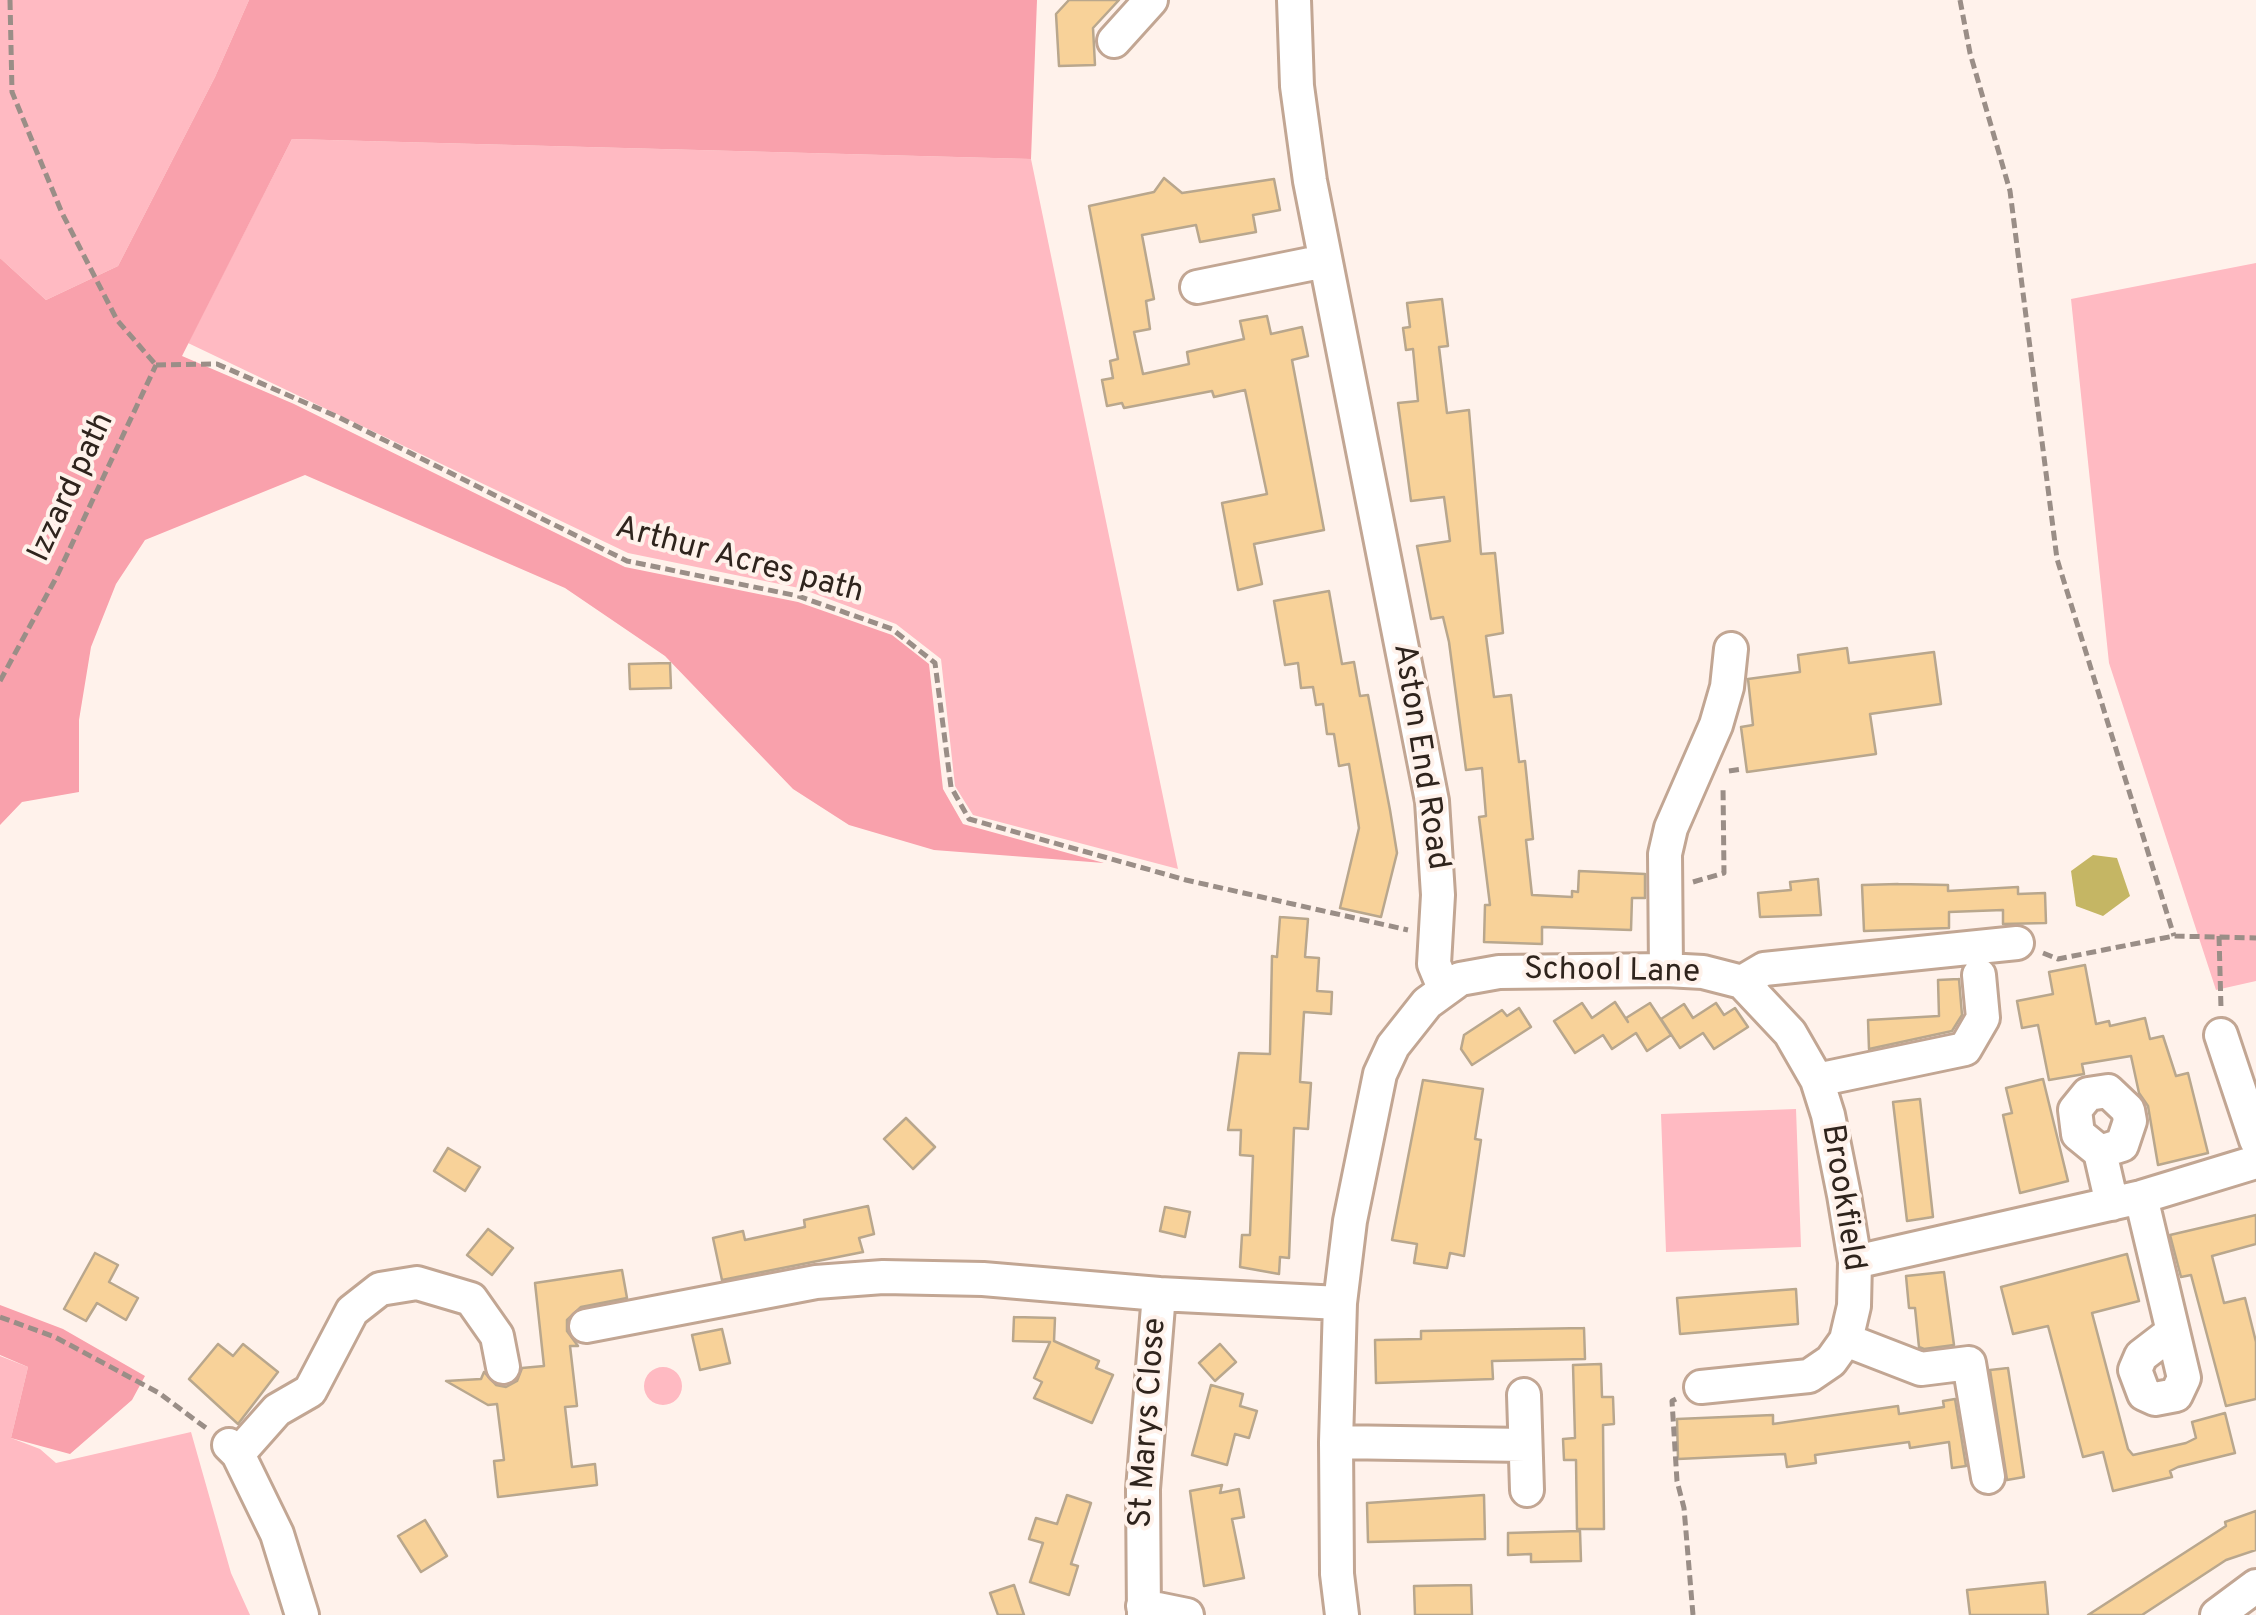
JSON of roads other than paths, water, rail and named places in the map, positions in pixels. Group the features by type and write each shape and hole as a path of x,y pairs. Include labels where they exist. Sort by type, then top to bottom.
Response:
{"street":[{"path":"1114,41 1150,0"},
{"name":"Aston End Road","path":"1294,0 1297,86 1326,261 1432,801 1438,848 1434,964 1444,988"},
{"path":"1197,287 1326,261"},
{"path":"1666,970 1665,854 1671,828 1716,725 1727,687 1731,650"},
{"name":"School Lane","path":"1444,988 1460,980 1499,972 1666,970 1703,972 1742,982 1764,969 2017,944"},
{"path":"1817,1080 1965,1049 1983,1018 1979,975"},
{"name":"Brookfield","path":"1742,982 1790,1033 1817,1080 1828,1115 1855,1262 1854,1306 1846,1340"},
{"path":"1342,1615 1337,1574 1336,1442 1340,1302 1359,1162 1380,1074 1394,1046 1444,988"},
{"path":"2221,1035 2256,1140"},
{"path":"2100,1152 2127,1201 2171,1334"},
{"path":"1855,1262 2127,1201 2256,1162"},
{"path":"586,1326 816,1282 882,1277 983,1279 1158,1294"},
{"path":"302,1615 277,1534 234,1450 276,1410 310,1391 352,1311 380,1289 417,1283 471,1299 497,1336 503,1366"},
{"name":"St Marys Close","path":"1144,1610 1144,1488 1158,1294 1340,1302"},
{"path":"1701,1387 1809,1376 1832,1360 1846,1340 1921,1369 1969,1363 1988,1478"},
{"path":"1524,1395 1527,1490"},
{"path":"1336,1442 1525,1445"},
{"path":"2217,1615 2256,1586"},
{"path":"1144,1610 1188,1615"}]}
